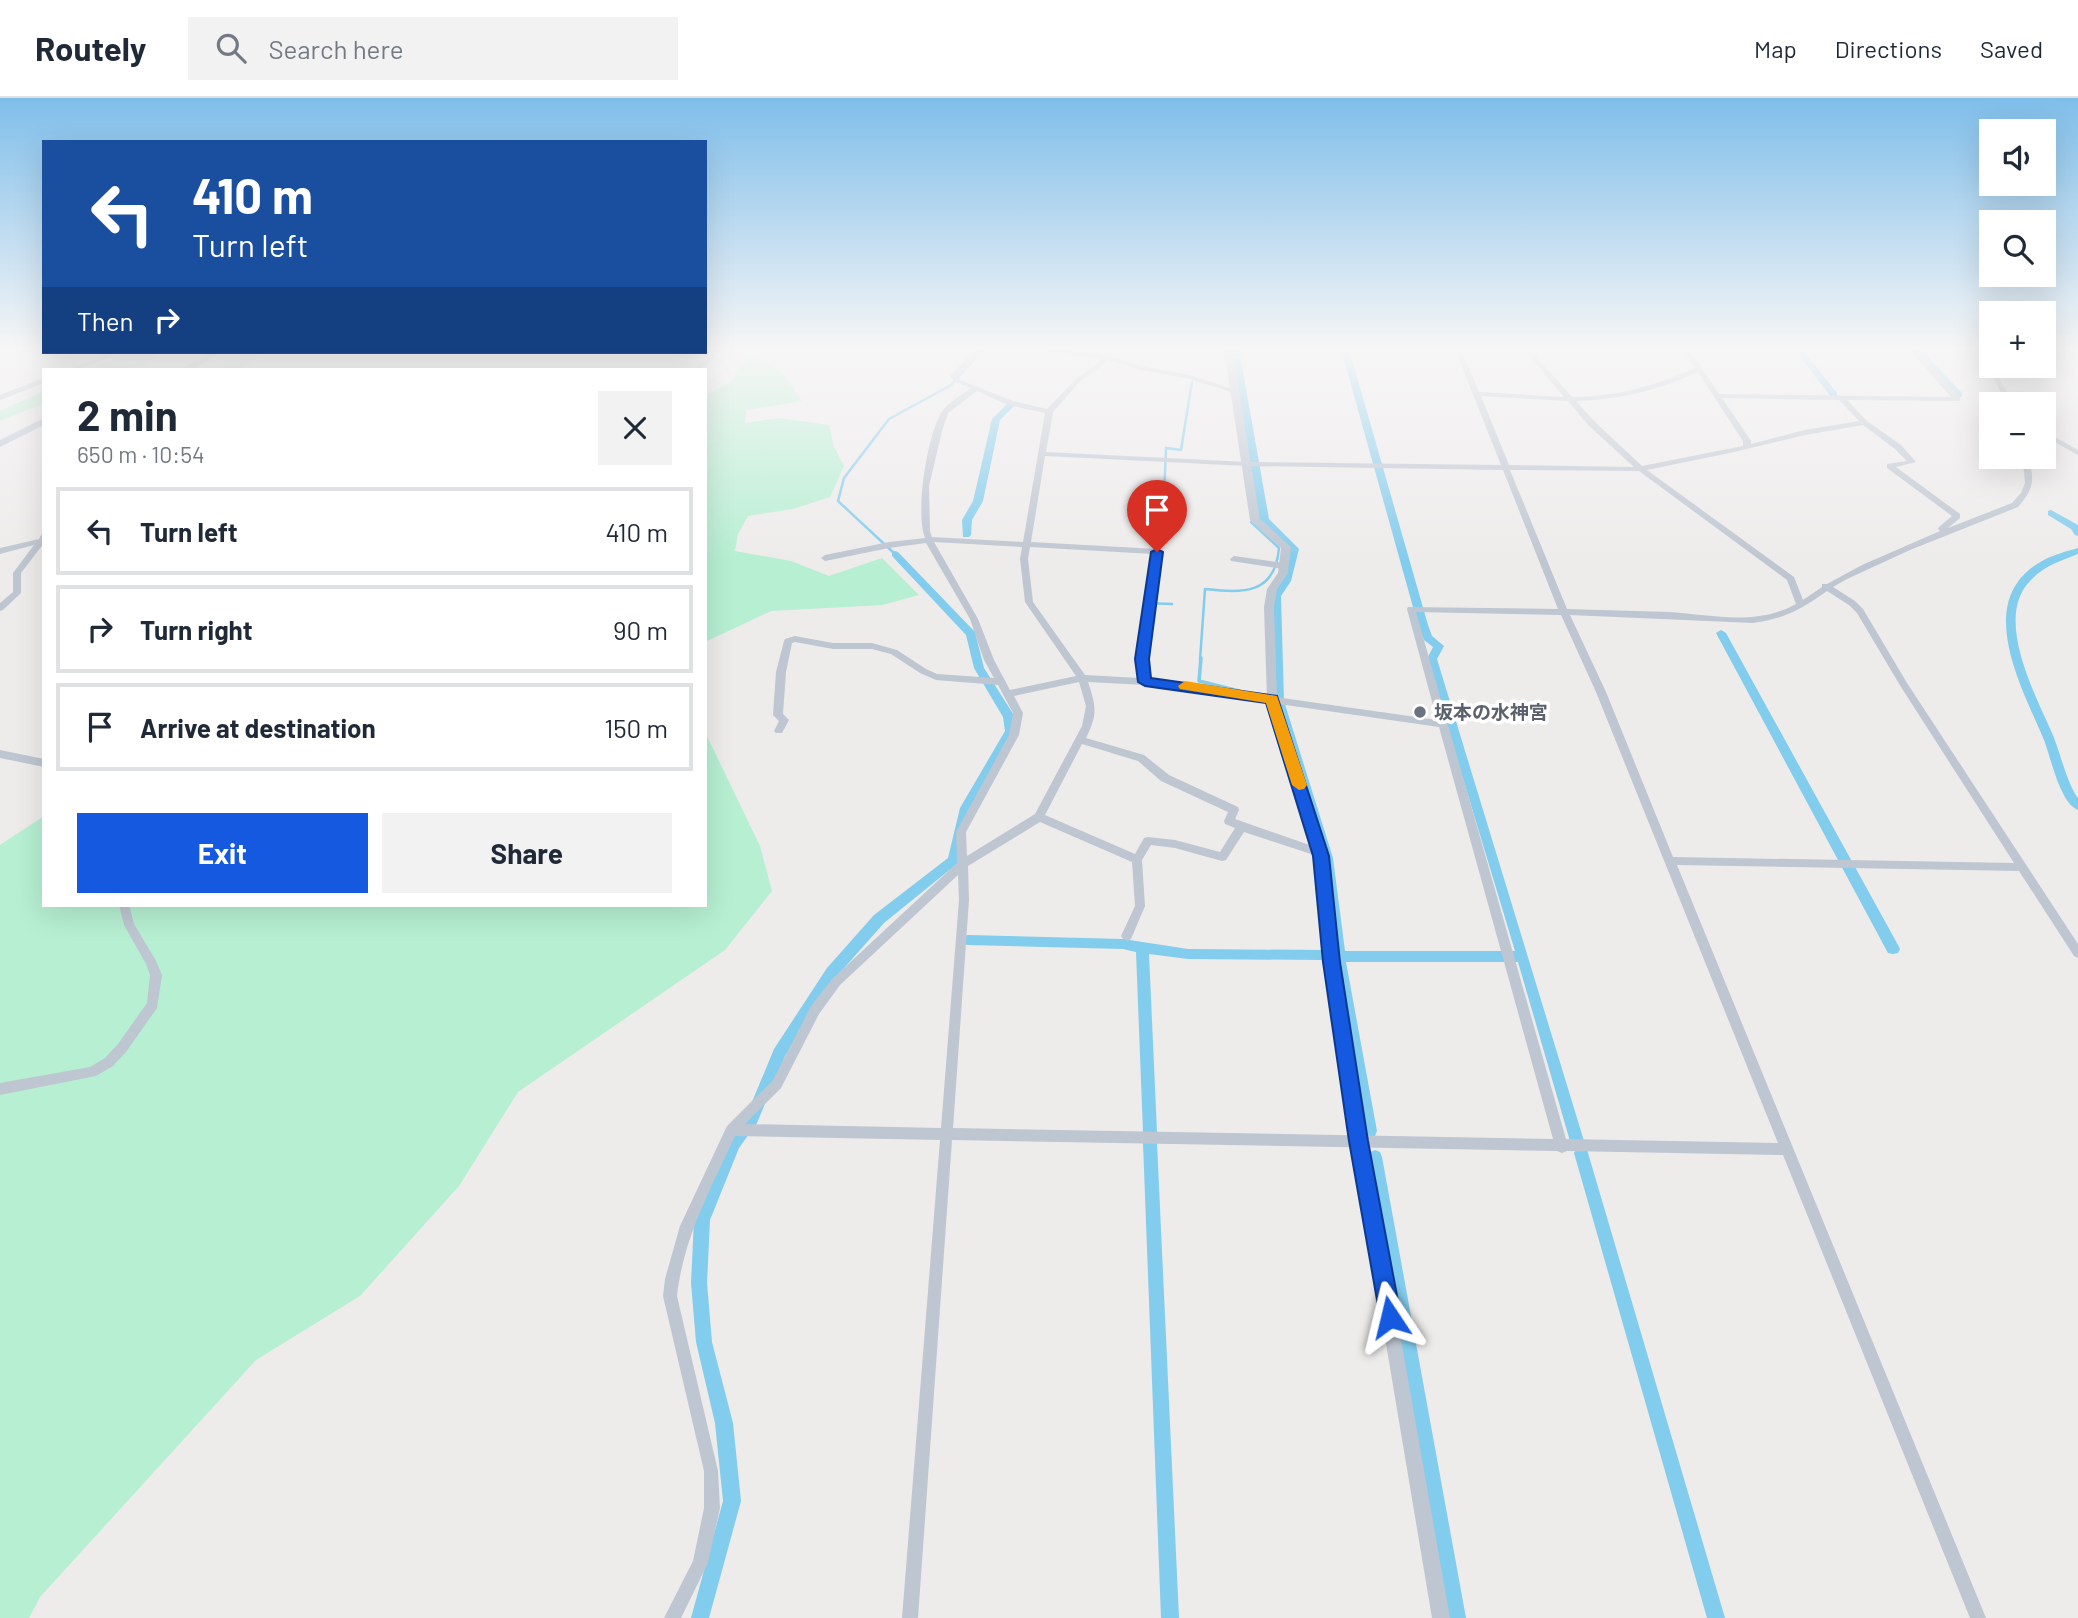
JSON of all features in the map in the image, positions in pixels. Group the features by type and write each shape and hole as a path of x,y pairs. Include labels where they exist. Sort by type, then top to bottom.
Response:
{"main road":[{"path":"0,444 42,422"}],"street":[{"path":"910,1618 964,900 961,832 1014,735 1018,713 1001,682 974,619 926,530 925,486 942,420"},
{"path":"672,1618 700,1563 712,1508 711,1471 670,1297 672,1279 687,1226 731,1130 777,1084 815,1010 836,982 964,863 1039,817 1081,740 1091,706 1083,678 1029,602 1024,559 1048,420"},
{"path":"1239,420 1255,520 1286,547 1283,573 1272,589 1269,607 1272,699 1320,853 1332,962 1359,1141 1441,1618"},
{"path":"1488,420 1564,612 1601,692 1978,1618"},
{"path":"1591,420 1612,444 1641,469 1791,579 1801,605"},
{"path":"1733,420 1747,441 1747,447"},
{"path":"1861,420 1898,447 1912,462 1890,466 1957,516 1935,535"},
{"path":"1042,454 1247,464 1641,469 1668,461 1747,447 1820,427 1864,423"},
{"path":"2056,440 2078,453"},
{"path":"1562,1147 1411,610 1759,619 1782,615 1801,605 1825,586 1935,535 2015,505 2030,486 2028,469"},
{"path":"0,551 41,539"},
{"path":"0,608 17,593 17,573 41,539"},
{"path":"825,558 930,539 1157,552 1142,659 1145,682"},
{"path":"1234,559 1284,566"},
{"path":"1825,586 1860,611 1903,685 2078,953"},
{"path":"779,731 784,720 778,715 781,672 788,640 833,646 872,646 894,652 936,677 1001,682"},
{"path":"1009,694 1083,678 1145,682 1442,724"},
{"path":"1081,740 1141,758 1165,778 1234,810 1229,821 1320,853"},
{"path":"0,754 42,763"},
{"path":"1039,817 1138,860"},
{"path":"1127,936 1140,906 1138,860 1149,841 1175,844 1222,857 1242,827"},
{"path":"1669,862 2022,867"},
{"path":"0,1089 92,1072 109,1062 122,1048 153,1004 156,975 129,925 124,907"},
{"path":"731,1130 1788,1149"}],"green space":[{"path":"707,420 745,420 745,423 793,420 829,425 834,447 844,466 830,497 793,509 748,516 738,534 735,551 791,561 829,576 882,558 919,595 882,605 771,611 707,641"},
{"path":"707,736 760,846 772,891 725,950 518,1092 459,1186 360,1296 256,1360 40,1597 29,1618 0,1618 0,845 42,817 42,907 707,907"}],"waterway":[{"path":"888,420 844,478 838,501 895,554"},
{"path":"966,535 967,520 978,501 996,420"},
{"path":"1155,549 1164,497 1166,448 1181,450 1186,420"},
{"path":"1247,420 1264,520 1294,549 1286,581 1276,596 1279,701 1327,858 1341,973 1370,1131"},
{"path":"1365,420 1423,625 1428,638 1439,646 1432,659 1523,957"},
{"path":"2051,513 2075,527 2078,533"},
{"path":"1200,660 1205,589 1232,591 1255,588 1271,575 1276,563 1279,548 1251,522"},
{"path":"2078,551 2046,563 2025,580 2014,600 2011,623 2014,648 2022,675 2070,797 2078,806"},
{"path":"700,1618 732,1501 724,1423 704,1342 699,1283 702,1220 733,1144 752,1118 779,1053 832,972 879,919 954,860 966,808 1011,731 1009,717 979,668 971,634 895,554"},
{"path":"1153,555 1144,603 1172,604"},
{"path":"1721,633 1893,949"},
{"path":"1201,658 1199,681 1243,692"},
{"path":"968,940 1123,944 1142,948"},
{"path":"1142,948 1188,954 1321,955"},
{"path":"1142,948 1150,1132"},
{"path":"1339,956 1523,957"},
{"path":"1523,957 1577,1141"},
{"path":"1150,1143 1170,1618"},
{"path":"1581,1153 1716,1618"},
{"path":"1375,1157 1457,1618"}],"slow traffic":[{"path":"1185,686 1272,699 1299,785"}],"place":[{"name":"坂本の水神宮","path":"1420,712"}],"route":[{"path":"1157,552 1142,659 1145,682 1272,699 1321,856 1332,962 1359,1141 1390,1317"}]}
